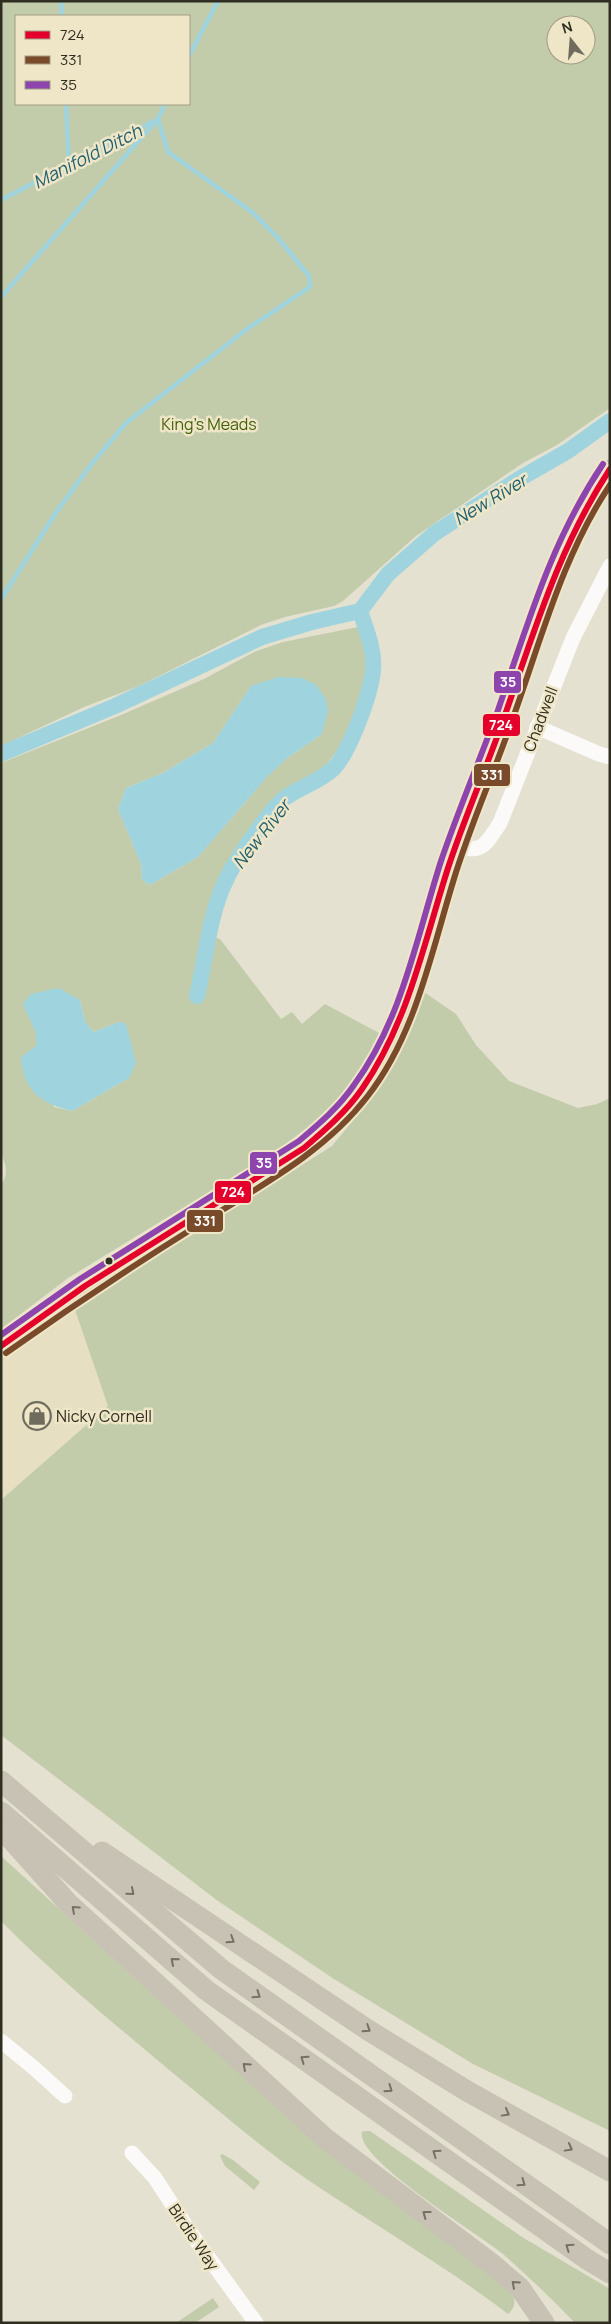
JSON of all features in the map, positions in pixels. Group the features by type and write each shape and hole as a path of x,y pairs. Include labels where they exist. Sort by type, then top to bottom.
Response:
{"highway":[{"path":"9,1788 368,2030 467,2091 610,2171"},
{"path":"9,1788 221,1970 610,2244"},
{"path":"1,1812 206,1990 588,2260 610,2273"},
{"path":"1,1828 68,1903 326,2139 492,2264 520,2288 544,2323"}],"main road":[{"path":"1,1346 85,1286 304,1148 349,1108 381,1061 396,1032 423,955 455,847 505,714 554,572 578,520 610,469"}],"street":[{"name":"Chadwell","path":"455,847 472,851 486,844 500,823 573,638 610,566"},
{"path":"537,727 598,754 610,756"},
{"path":"1,2041 64,2096"},
{"name":"Birdie Way","path":"132,2152 155,2178 190,2232 256,2323"}],"shaded area":[{"path":"73,1304 109,1406 1,1500 1,1357"}],"green space":[{"name":"King's Meads","path":"1,1 610,1 610,408 557,445 523,463 416,536 343,601 334,606 285,617 261,625 139,686 84,707 1,746"},
{"path":"358,627 365,650 366,671 358,705 341,746 326,765 277,796 256,827 216,888 205,934 220,939 281,1019 292,1012 302,1024 325,1004 379,1033 364,1064 345,1092 319,1119 276,1151 68,1278 1,1329 1,1184 4,1181 6,1169 1,1154 1,763 121,715 204,679 254,652 283,642","holes":["251,686 322,734 286,759 267,777 198,857 150,885 142,880 141,864 118,809 126,788 163,773 213,743","80,1000 85,1021 93,1032 119,1022 129,1078 72,1111 54,1107 36,1046 36,1033"]},
{"path":"421,990 456,1014 476,1045 509,1081 578,1108 597,1104 610,1098 610,2131 473,2064 334,1979 218,1901 1,1735 1,1500 108,1406 73,1304 193,1234 332,1146 370,1100 406,1033"},
{"path":"1,1856 148,1990 511,2290 514,2303 511,2311 508,2314 439,2265 320,2188 282,2161 174,2074 64,1980 1,1921"},
{"path":"370,2131 522,2237 610,2289 610,2323 575,2323 503,2254 421,2196 378,2160 365,2144 362,2132"},
{"path":"222,2154 233,2160 260,2182 254,2190 225,2166 220,2156"},
{"path":"213,2298 219,2307 195,2323 176,2323"}],"water":[{"path":"278,677 303,678 316,685 326,699 328,711 322,734 286,759 267,777 198,857 150,885 142,880 141,864 118,809 126,788 163,773 213,743 251,686"},
{"path":"59,988 80,1000 85,1021 93,1032 119,1022 126,1024 136,1063 129,1078 72,1111 43,1100 30,1087 22,1069 21,1057 36,1046 36,1033 23,1004 31,994"}],"waterway":[{"path":"61,1 62,15"},
{"name":"Manifold Ditch","path":"190,54 218,1"},
{"path":"66,105 69,164"},
{"path":"1,297 158,119 165,105"},
{"path":"1,599 57,511 90,466 126,423 247,329 310,287 309,276 278,238 252,212 168,152 158,119"},
{"name":"Manifold Ditch","path":"1,200 154,121"},
{"name":"New River","path":"1,754 115,706 262,637 312,622 360,611 388,574 435,533 519,479 568,451 610,421"},
{"name":"New River","path":"197,996 216,906 231,870 271,812 285,798 323,777 334,768 347,749 359,722 373,670 371,647 360,611"}],"transit line":[{"name":"35","path":"1,1335 80,1279 299,1141 335,1108 354,1085 371,1060 407,977 441,861 554,554 584,494 603,464"},
{"name":"724","path":"1,1346 85,1286 304,1148 342,1113 362,1089 378,1064 403,1010 448,868 562,558 592,498 610,469"},
{"name":"331","path":"6,1353 76,1304 264,1184 309,1153 349,1118 384,1073 398,1048 420,994 460,861 507,736 566,568 579,540 610,485"}],"place":[{"name":"Nicky Cornell","path":"37,1416"}]}
